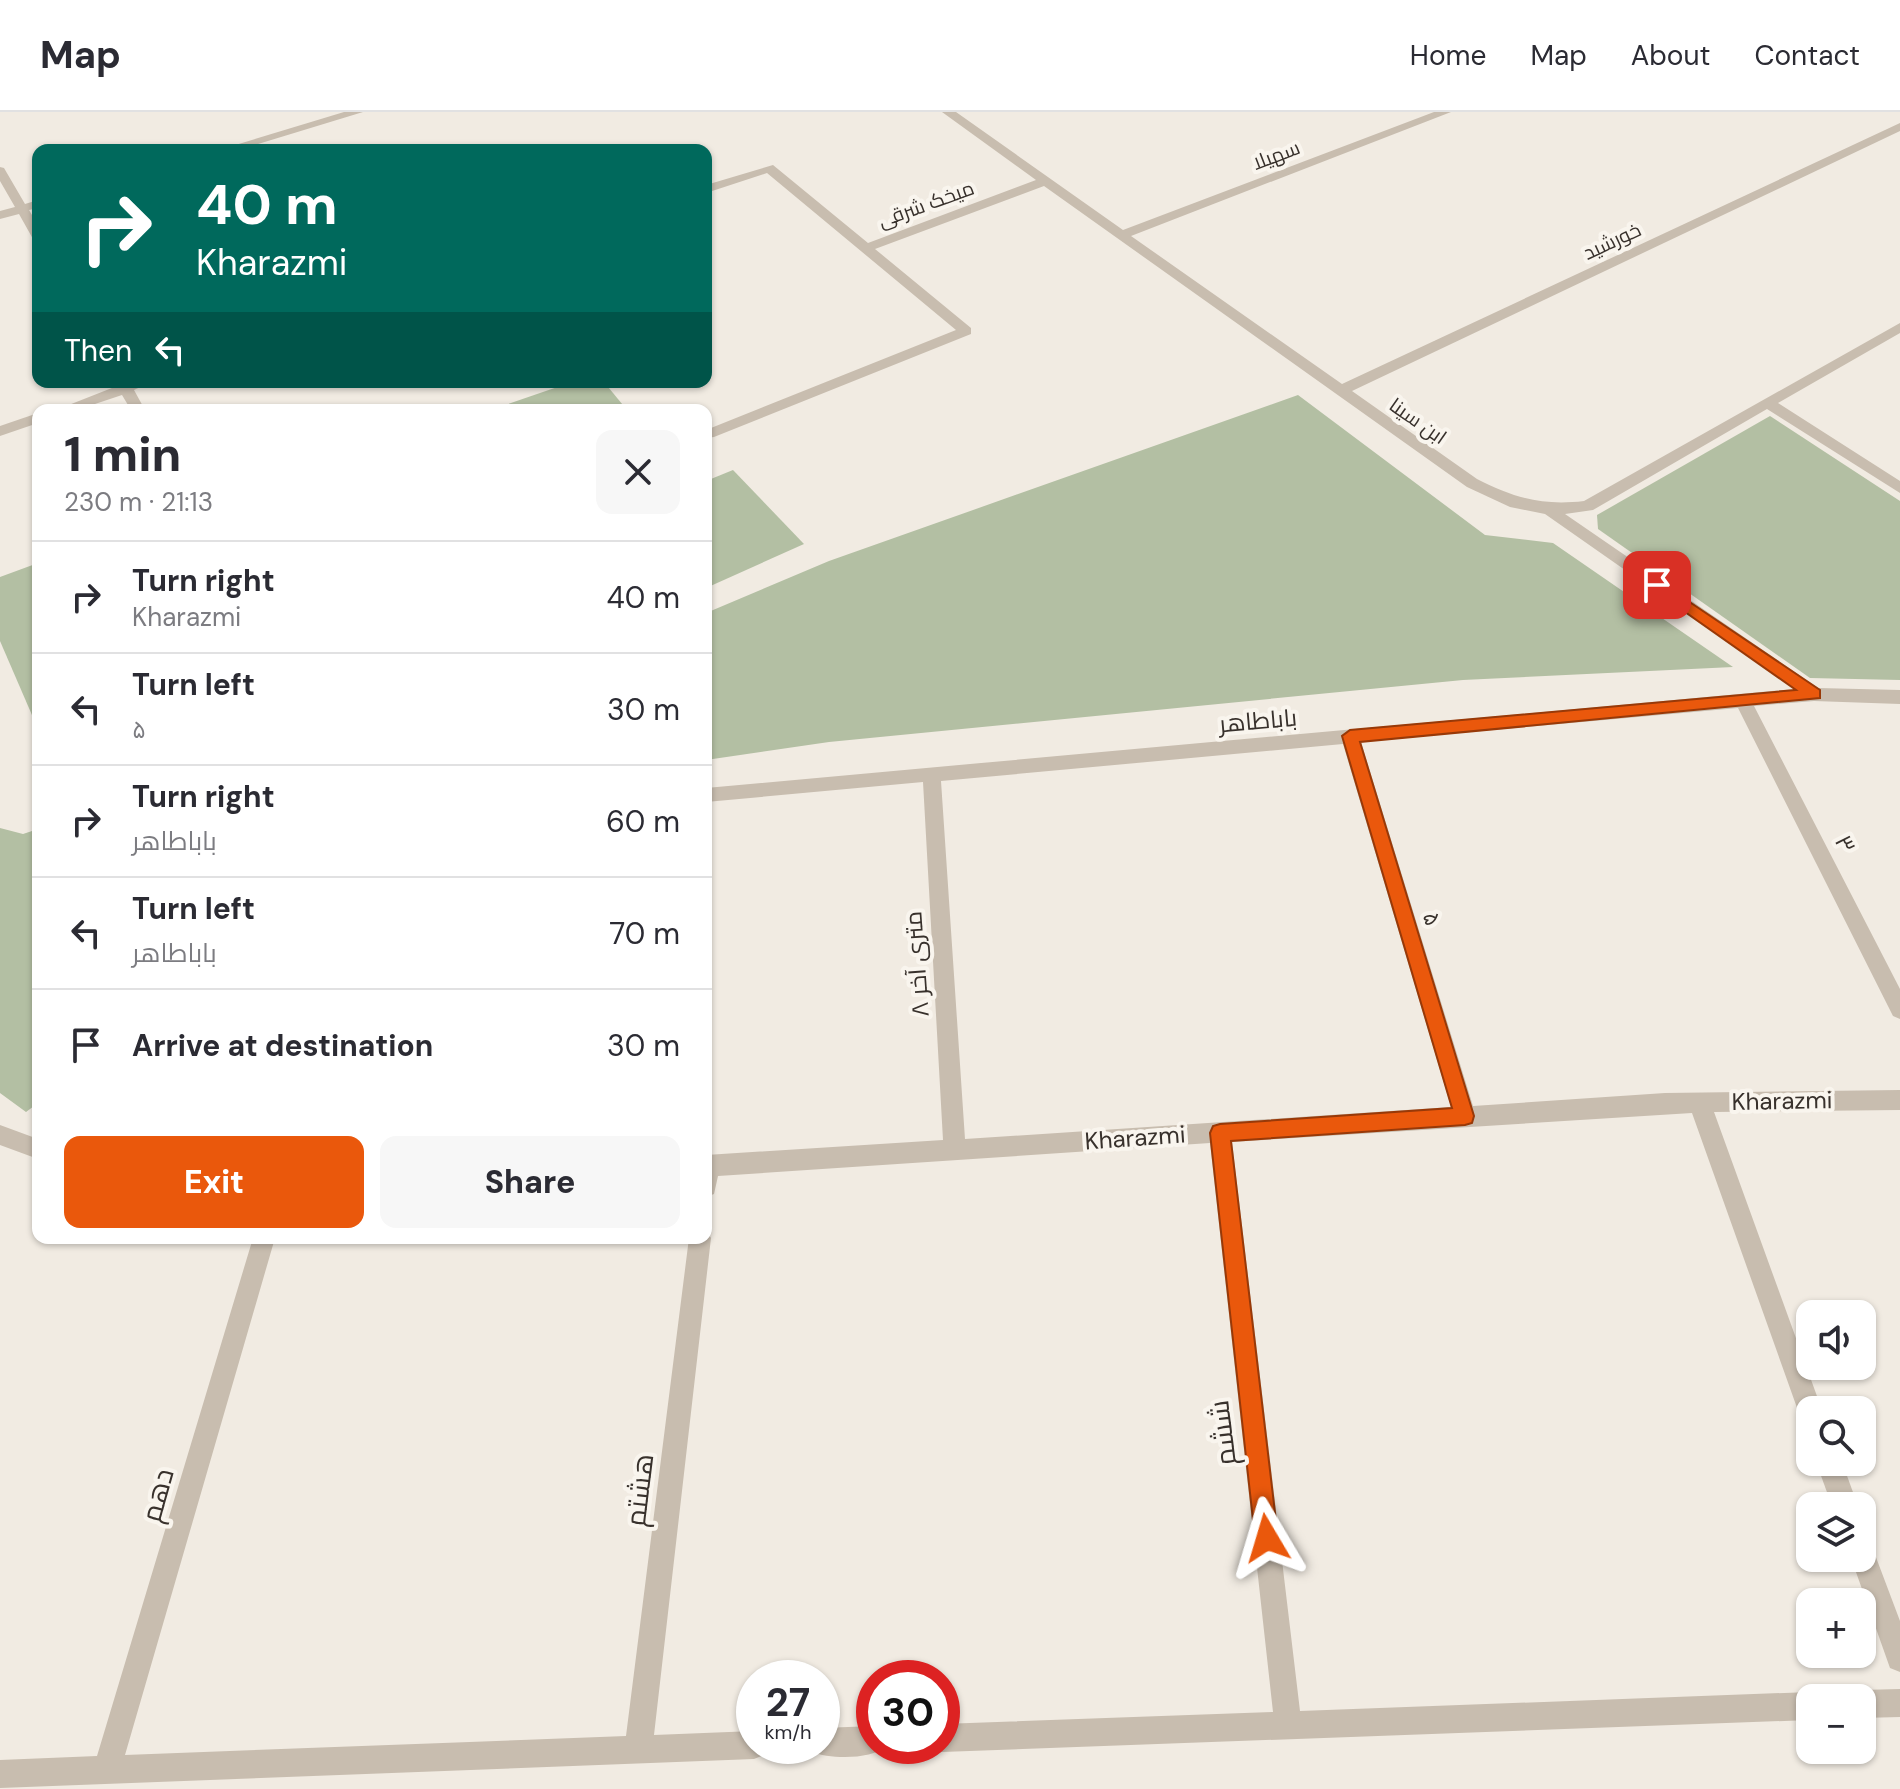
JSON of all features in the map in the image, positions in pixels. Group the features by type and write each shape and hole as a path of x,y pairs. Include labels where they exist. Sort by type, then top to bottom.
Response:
{"street":[{"path":"246,144 357,112"},
{"name":"ابن سینا","path":"948,112 1472,483 1518,506 1552,512 1588,506 1900,327"},
{"name":"سهیلا","path":"1122,235 1445,112"},
{"name":"خورشید","path":"1340,391 1900,127"},
{"name":"میخک شرقی","path":"712,187 769,168 866,248 1045,181"},
{"path":"0,171 32,226"},
{"path":"0,215 32,206"},
{"path":"712,433 966,331 866,248"},
{"path":"77,404 116,388"},
{"path":"1767,403 1900,488"},
{"path":"0,431 32,420"},
{"path":"1552,512 1814,694"},
{"name":"باباطاهر","path":"712,794 1814,694 1900,697"},
{"name":"۳","path":"1743,701 1900,1010"},
{"name":"۵","path":"1350,736 1465,1116"},
{"name":"۸ متری آخر","path":"932,775 955,1150"},
{"name":"Kharazmi","path":"712,1173 955,1150 1465,1116 1699,1102 1900,1100"},
{"path":"1699,1102 1805,1396"},
{"name":"ششم","path":"1220,1133 1288,1725"},
{"path":"0,1135 32,1147"},
{"name":"دهم","path":"107,1769 262,1244"},
{"name":"هشتم","path":"638,1749 699,1244"},
{"path":"1869,1572 1900,1658"},
{"path":"1876,1704 1900,1703"},
{"path":"960,1737 1796,1707"},
{"path":"0,1774 736,1746"}],"green space":[{"path":"555,388 609,388 622,404 508,404"},
{"path":"1298,395 1485,535 1553,543 1733,667 1463,680 829,742 712,759 712,610 829,561"},
{"path":"1770,416 1900,501 1900,680 1810,678 1598,529 1597,515"},
{"path":"733,470 804,544 712,585 712,479"},
{"path":"32,565 32,715 0,641 0,577"},
{"path":"0,828 23,834 32,831 32,1108 26,1112 0,1093"}],"route":[{"path":"1267,1538 1220,1133 1465,1116 1350,736 1814,694 1657,585"}]}
